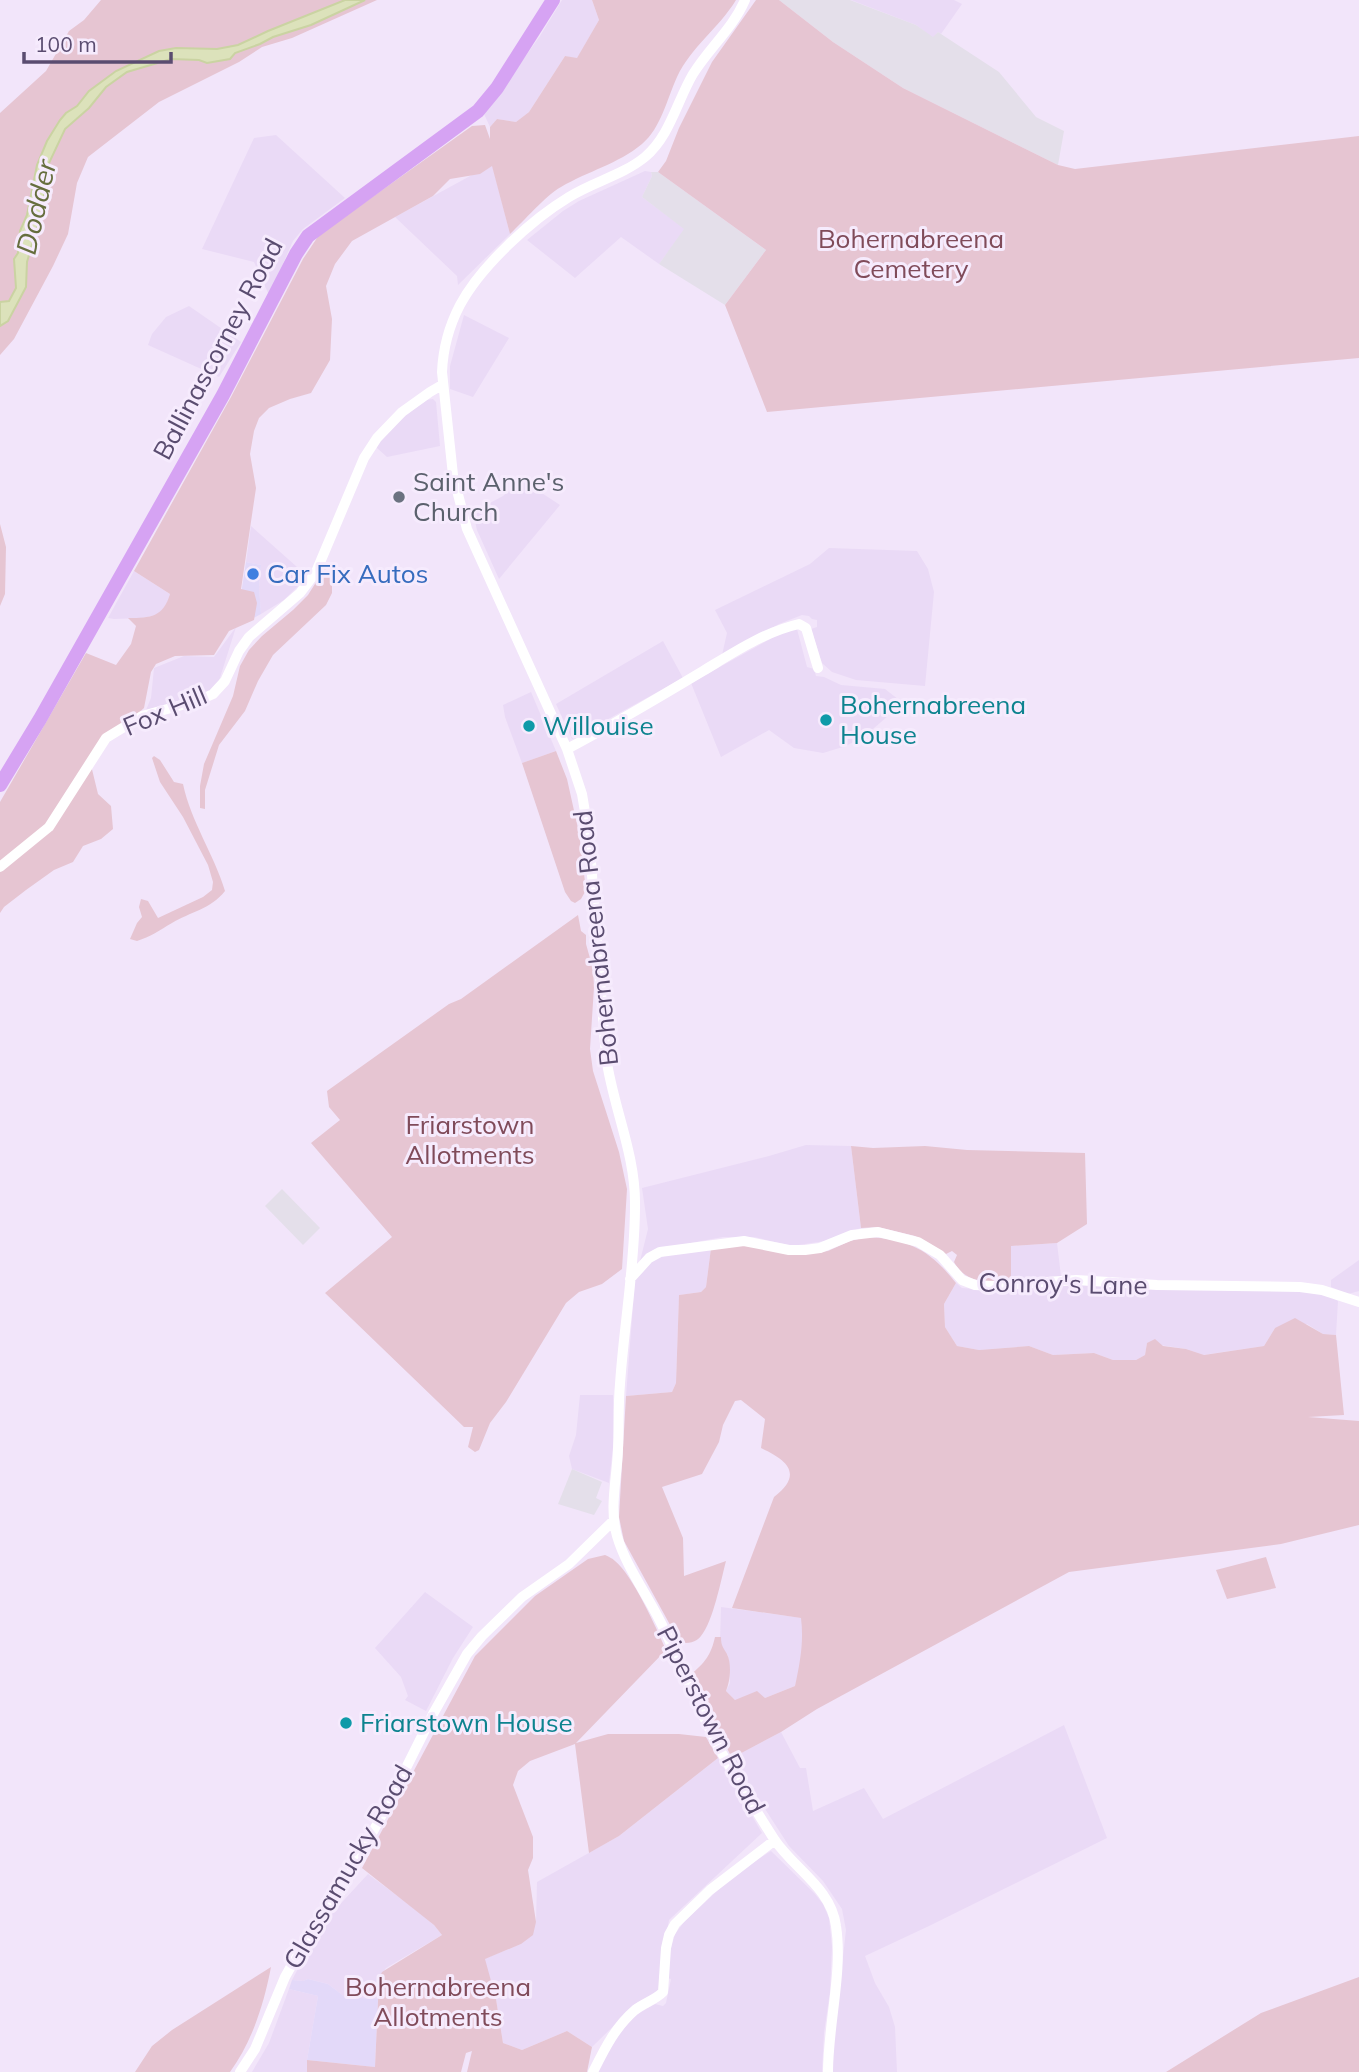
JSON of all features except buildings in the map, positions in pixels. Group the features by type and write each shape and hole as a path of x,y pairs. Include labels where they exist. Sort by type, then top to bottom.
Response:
{"main road":[{"name":"Ballinascorney Road","path":"0,785 223,395 308,236 478,111 497,88 553,0"}],"street":[{"name":"Bohernabreena Road","path":"614,1520 620,1385 635,1189 625,1133 606,1057 586,814 567,749 467,528 453,475 442,386 443,355 459,307 479,277 512,242 552,208 632,165 651,151 664,133 692,76 735,19 745,0"},
{"name":"Fox Hill","path":"0,867 49,827 106,738 142,716 213,694 225,681 249,636 300,593 316,572 364,458 377,438 402,412 430,391 442,386"},
{"path":"567,749 733,653 788,626 799,624 806,628 818,668"},
{"name":"Conroy's Lane","path":"630,1279 649,1258 660,1252 744,1241 789,1250 805,1250 820,1248 852,1235 878,1231 918,1242 940,1255 962,1280 975,1285 1076,1280 1157,1285 1300,1287 1322,1290 1359,1302"},
{"name":"Piperstown Road","path":"614,1520 624,1554 659,1619 718,1745 775,1840 823,1892 832,1909 836,1926 836,1969 828,2072"},
{"name":"Glassamucky Road","path":"240,2072 255,2049 285,1977 341,1891 467,1654 522,1597 569,1564 614,1520"},
{"path":"593,2072 610,2038 627,2018 663,1992 666,1948 675,1924 710,1890 775,1840"}],"shaded area":[{"path":"562,0 592,0 599,20 577,59 565,56 529,112 516,122 497,119 490,127 484,114 540,36"},
{"path":"779,0 850,0 916,25 933,37 938,32 999,72 1036,117 1064,131 1058,165 903,88 833,42"},
{"path":"851,0 954,0 962,4 941,34 938,32 933,38 916,25"},
{"path":"276,135 345,198 303,229 293,241 269,295 254,262 202,249 254,138"},
{"path":"492,164 510,234 458,285 457,276 395,217"},
{"path":"645,171 651,172 652,176 642,197 685,229 659,264 621,237 575,278 527,240 579,201"},
{"path":"651,172 658,172 766,250 725,305 659,264 684,229 642,197 652,176"},
{"path":"189,306 241,342 219,377 148,345 152,334 166,317"},
{"path":"464,315 509,338 473,397 450,389 450,366"},
{"path":"433,399 436,402 440,446 387,457 377,448 377,443 399,421 426,400"},
{"path":"522,480 560,505 499,579 477,530 473,512 503,496"},
{"path":"251,526 306,575 284,600 261,614 261,565 246,562"},
{"path":"829,548 917,551 928,569 934,592 925,686 856,680 832,672 822,663 811,629 817,627 817,620 809,616 802,615 779,624 722,655 727,633 715,610 810,564"},
{"path":"246,562 261,565 261,614 236,627"},
{"path":"134,571 170,594 166,606 157,615 108,618"},
{"path":"236,627 219,681 210,691 146,710 151,698 154,668 184,656 214,657"},
{"path":"797,629 807,667 814,669 816,676 841,685 885,689 903,703 866,735 846,746 823,753 794,748 769,730 721,757 691,683 781,633"},
{"path":"663,641 683,678 572,739 556,704"},
{"path":"531,692 556,751 522,763 503,705"},
{"path":"806,1145 851,1146 861,1228 825,1241 792,1246 754,1237 723,1237 653,1250 640,1261 648,1229 642,1188"},
{"path":"282,1189 320,1228 303,1245 265,1206"},
{"path":"1057,1243 1061,1276 1011,1279 1011,1246"},
{"path":"711,1248 706,1287 701,1292 679,1295 676,1383 672,1392 626,1396 635,1279 658,1257"},
{"path":"1359,1260 1359,1291 1348,1294 1331,1287 1331,1280"},
{"path":"956,1283 962,1288 987,1290 1079,1285 1304,1291 1329,1296 1338,1301 1336,1335 1323,1334 1307,1324 1275,1328 1264,1346 1203,1355 1186,1349 1147,1343 1145,1355 1136,1360 1113,1360 1094,1353 1053,1355 1029,1346 979,1350 957,1346 945,1327 944,1304"},
{"path":"580,1395 613,1395 614,1438 609,1483 572,1469 569,1456 576,1435"},
{"path":"572,1469 602,1482 596,1498 602,1501 594,1515 558,1504"},
{"path":"425,1592 473,1627 453,1658 426,1711 405,1700 408,1696 401,1677 375,1648"},
{"path":"721,1607 802,1618 802,1658 795,1686 765,1698 735,1700 726,1691 730,1683 728,1655 720,1642"},
{"path":"1064,1725 1107,1838 865,1956 875,1983 889,2007 895,2027 897,2072 833,2072 833,2045 846,1930 842,1909 823,1881 789,1846 732,1758 781,1732 800,1768 806,1768 813,1811 864,1788 883,1819"},
{"path":"718,1758 762,1833 669,1920 659,1978 661,1987 657,1993 638,2002 592,2047 567,2031 522,2050 503,2043 496,1999 484,1959 521,1944 536,1922 537,1882 619,1836"},
{"path":"771,1851 814,1893 829,1918 832,1947 830,1992 822,2072 596,2072 611,2043 636,2015 655,2004 663,2006 666,2003 671,1979 667,1978 669,1955 675,1934 684,1922 735,1874"},
{"path":"368,1874 415,1909 442,1935 386,1968 379,1979 378,1999 345,1997 328,1984 308,1979 292,1980 312,1942 332,1913"},
{"path":"308,1979 328,1984 345,1997 378,1999 375,2067 307,2060 318,1996 289,1989 292,1980"},
{"path":"289,1989 318,1996 307,2072 252,2072 269,2043"}],"green space":[{"path":"101,0 377,0 292,38 262,47 239,62 159,102 88,157 77,183 68,234 14,339 0,355 0,113 46,71 69,31 84,20"},
{"path":"592,0 736,0 683,66 659,122 649,137 623,157 555,191 510,234 492,166 480,174 450,179 433,196 352,241 335,264 326,286 332,319 330,360 311,393 269,408 259,418 254,431 250,454 256,488 241,589 254,592 257,603 254,620 229,631 214,655 175,656 156,664 151,672 144,708 89,757 98,794 111,806 113,829 101,839 83,846 73,862 54,870 4,907 0,913 0,802 86,653 116,665 131,644 136,626 128,618 155,615 167,602 170,594 134,571 231,397 303,259 319,235 472,126 485,125 490,139 490,127 497,119 516,122 529,112 565,56 577,58 599,20"},
{"name":"Bohernabreena Cemetery","path":"756,0 779,0 833,42 903,88 1058,165 1075,169 1359,136 1359,358 767,412 725,305 766,250 658,172 666,161 679,128 712,62"},
{"path":"0,524 6,547 5,594 0,606"},
{"path":"325,568 332,577 332,593 326,605 273,655 245,711 219,745 205,790 205,809 200,808 204,764 233,696 240,666 249,650 262,636 308,595"},
{"path":"556,751 567,779 579,833 586,890 575,903 565,892 522,763"},
{"path":"154,756 160,760 174,782 183,784 191,812 225,891 207,906 137,941 130,939 142,917 139,907 141,899 148,901 158,918 203,897 212,890 213,882 208,865 183,817 160,782 152,758"},
{"name":"Friarstown Allotments","path":"578,915 581,931 586,935 593,969 590,1049 593,1071 619,1152 627,1189 622,1269 602,1284 579,1292 566,1303 506,1402 490,1423 479,1450 475,1452 468,1447 473,1427 464,1427 325,1293 392,1237 311,1143 340,1120 329,1107 327,1091"},
{"path":"851,1146 925,1146 967,1150 1085,1153 1087,1224 1057,1243 1011,1246 1011,1279 986,1281 972,1278 959,1269 954,1262 957,1255 952,1251 946,1254 915,1236 878,1227 861,1228"},
{"path":"867,1237 895,1240 918,1248 937,1262 956,1283 944,1304 945,1327 957,1346 979,1350 1029,1346 1053,1355 1094,1353 1113,1360 1136,1360 1145,1355 1147,1343 1155,1339 1163,1346 1204,1355 1264,1346 1275,1328 1295,1318 1323,1334 1336,1335 1344,1415 1308,1417 1359,1421 1359,1525 1281,1544 1069,1572 732,1758 690,1675 707,1658 715,1637 721,1637 730,1663 726,1691 735,1700 757,1691 765,1698 795,1686 801,1652 801,1618 732,1608 774,1497 788,1481 788,1468 778,1457 761,1448 765,1419 741,1400 735,1401 723,1425 719,1442 702,1474 662,1487 683,1538 684,1576 726,1561 705,1630 697,1640 680,1643 624,1541 619,1517 626,1396 672,1392 676,1383 679,1295 701,1292 706,1287 711,1248 751,1245 800,1255 828,1251"},
{"name":"Bohernabreena Allotments","path":"605,1555 612,1558 629,1577 666,1650 576,1743 608,1734 679,1734 706,1737 718,1758 619,1836 589,1853 575,1744 530,1761 518,1771 513,1785 533,1837 533,1858 528,1870 536,1922 533,1935 521,1944 485,1959 496,1999 503,2043 522,2050 567,2031 592,2047 587,2072 467,2072 472,2051 466,2053 461,2072 307,2072 307,2060 375,2067 379,1979 382,1972 442,1935 434,1925 362,1868 475,1656 535,1596 588,1559"},
{"path":"1266,1557 1276,1588 1227,1599 1216,1570"},
{"path":"271,1967 256,2022 245,2048 230,2072 135,2072 152,2046 172,2030"},
{"path":"1359,1977 1359,2072 1166,2072 1261,2013"}],"water":[{"name":"Dodder","path":"345,0 365,0 311,25 235,53 230,59 207,63 171,59 127,72 106,87 89,108 65,129 49,163 42,210 27,262 26,287 8,321 0,326 0,302 9,301 16,288 14,259 18,253 20,231 27,215 37,165 60,120 77,106 89,91 116,71 159,51 176,48 217,49 238,45"}],"place":[{"name":"Saint Anne's Church","path":"399,497"},
{"name":"Car Fix Autos","path":"253,574"},
{"name":"Bohernabreena House","path":"826,720"},
{"name":"Willouise","path":"529,726"},
{"name":"Friarstown House","path":"346,1723"}]}
